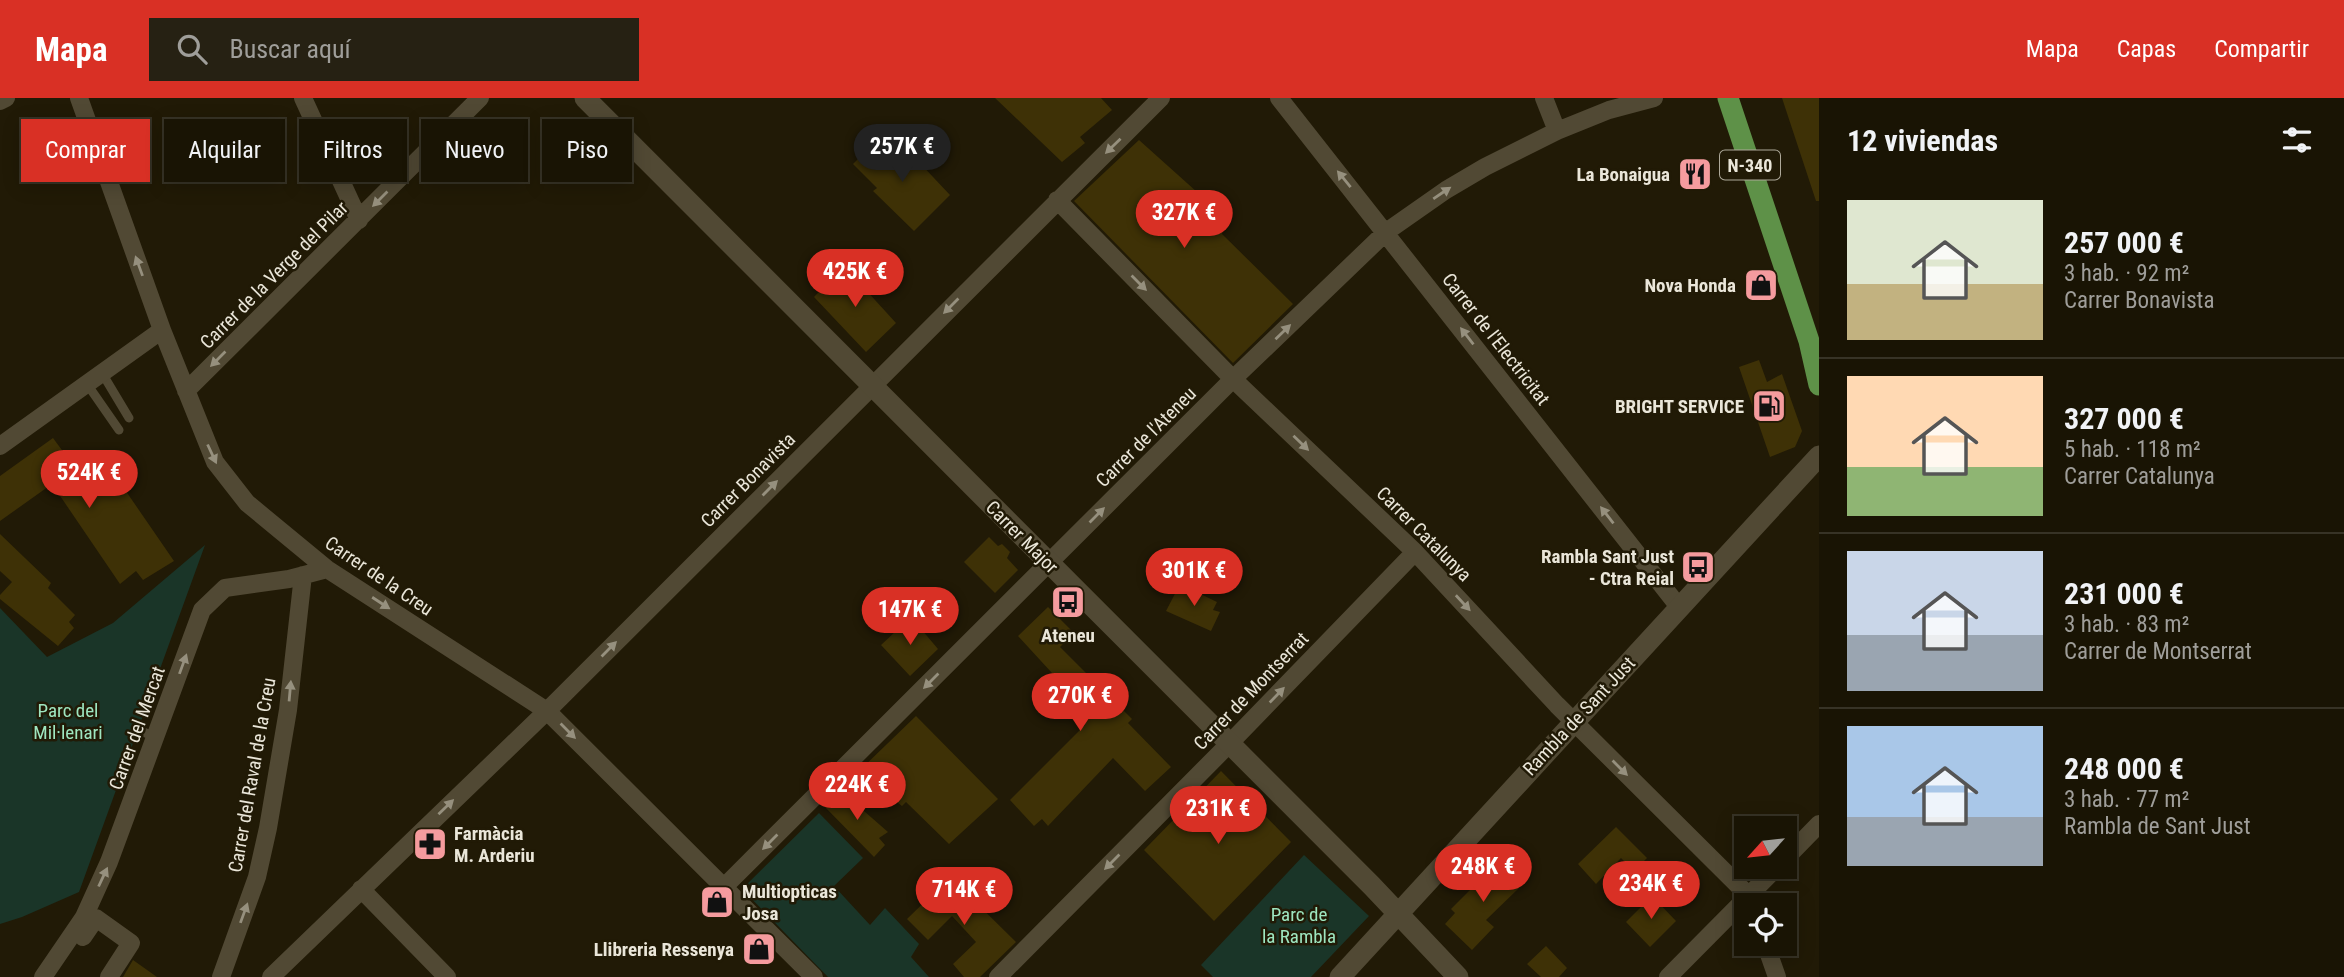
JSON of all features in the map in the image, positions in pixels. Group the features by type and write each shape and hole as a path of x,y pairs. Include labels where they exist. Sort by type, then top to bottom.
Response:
{"main road":[{"name":"N-340","path":"1728,98 1814,348 1819,385"}],"street":[{"path":"0,102 6,98"},
{"name":"Carrer de la Creu","path":"79,98 162,330 215,462 247,503 327,569 547,710 814,977"},
{"path":"303,98 359,220"},
{"name":"Carrer de la Verge del Pilar","path":"186,391 480,98"},
{"name":"Carrer Major","path":"585,98 1372,886 1458,977"},
{"name":"Carrer Bonavista","path":"271,977 547,710 1161,98"},
{"name":"Carrer de l'Electricitat","path":"1279,98 1679,607"},
{"path":"1544,98 1557,131"},
{"name":"Carrer de l'Ateneu","path":"724,887 1233,379 1386,232 1446,190 1557,131 1609,110 1654,98"},
{"name":"Carrer Catalunya","path":"1057,200 1233,379 1415,552 1574,722 1743,893"},
{"path":"0,446 162,330"},
{"name":"Rambla de Sant Just","path":"1339,977 1819,456"},
{"name":"Carrer de Montserrat","path":"998,977 1415,552"},
{"name":"Carrer del Mercat","path":"43,977 88,908 109,862 202,610 225,588 327,569"},
{"name":"Carrer del Raval de la Creu","path":"221,977 257,877 268,828 288,710 303,575"},
{"path":"1797,847 1819,824"},
{"path":"1756,893 1767,879"},
{"path":"361,888 447,977"},
{"path":"1668,977 1734,915"},
{"path":"55,977 96,918 131,943 109,977"},
{"path":"1770,956 1777,977"}],"lane":[{"path":"94,379 128,418"},
{"path":"94,379 119,430"},
{"path":"138,730 156,737"}],"green space":[{"name":"Parc del Mil·lenari","path":"205,545 79,892 0,924 0,608 47,657 113,623"},
{"path":"819,813 863,858 834,886 870,925 885,908 919,944 911,957 929,977 828,977 742,889"},
{"name":"Parc de la Rambla","path":"1304,855 1369,916 1311,977 1213,977 1201,965"}],"building":[{"path":"995,98 1101,98 1112,110 1080,137 1085,143 1062,162"},
{"path":"1782,98 1819,98 1819,201 1816,201"},
{"path":"879,138 910,168 917,160 950,195 914,231 873,191 877,188 853,164"},
{"path":"1139,140 1226,218 1222,234 1293,304 1233,363 1074,201"},
{"path":"844,266 896,323 866,352 814,297"},
{"path":"1759,360 1767,382 1782,374 1802,431 1795,447 1770,457 1739,367"},
{"path":"53,438 87,484 110,468 174,561 143,580 136,571 120,584 52,484 0,521 0,476"},
{"path":"0,534 51,583 48,588 75,615 69,622 74,628 58,646 0,599 0,595 12,582 0,571"},
{"path":"989,537 1010,552 1007,558 1018,570 995,593 964,562"},
{"path":"1180,584 1217,602 1213,610 1220,612 1211,631 1166,611"},
{"path":"1048,607 1074,633 1060,647 1093,680 1080,693 1100,716 1115,702 1132,719 1128,723 1171,767 1145,791 1113,758 1048,826 1042,819 1034,826 1010,800 1085,725 1083,723 1086,720 1045,680 1052,673 1018,636"},
{"path":"911,617 938,649 910,676 881,645"},
{"path":"916,716 998,799 949,844 906,802 902,806 858,772"},
{"path":"1221,771 1291,842 1214,921 1144,850"},
{"path":"840,790 888,832 879,838 885,845 874,857 823,805"},
{"path":"1616,827 1647,858 1634,871 1621,858 1596,884 1578,864"},
{"path":"1503,857 1522,877 1515,883 1519,888 1486,920 1494,927 1472,950 1445,924 1455,913 1451,909"},
{"path":"950,877 1016,942 980,977 964,977 953,964 976,942 952,916 928,940 907,919"},
{"path":"1652,896 1676,921 1650,947 1626,922"},
{"path":"1546,946 1567,968 1559,977 1541,977 1527,964"},
{"path":"133,960 157,977 123,977"}],"place":[{"name":"La Bonaigua","path":"1695,174"},
{"name":"Nova Honda","path":"1761,285"},
{"name":"BRIGHT SERVICE","path":"1769,406"},
{"name":"Rambla Sant Just - Ctra Reial","path":"1698,567"},
{"name":"Ateneu","path":"1068,602"},
{"name":"Farmàcia M. Arderiu","path":"430,844"},
{"name":"Multiopticas Josa","path":"717,902"},
{"name":"Llibreria Ressenya","path":"759,949"}]}
